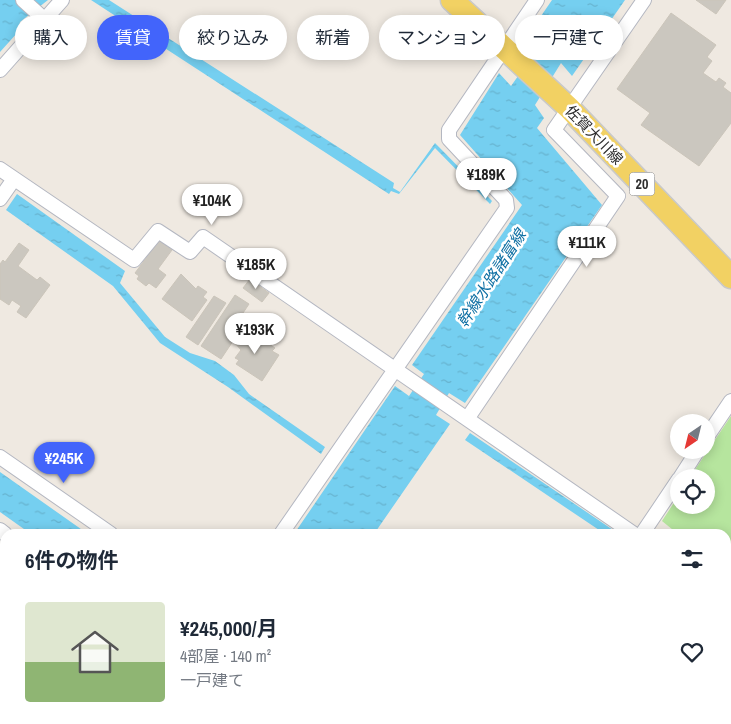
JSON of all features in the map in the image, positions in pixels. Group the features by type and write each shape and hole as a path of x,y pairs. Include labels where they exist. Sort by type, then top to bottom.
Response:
{"main road":[{"name":"佐賀大川線","path":"452,0 469,15"},
{"name":"佐賀大川線","path":"505,47 569,108 731,277"}],"street":[{"path":"23,0 40,15"},
{"path":"49,15 62,0"},
{"path":"505,45 537,0"},
{"path":"467,419 618,196 554,130 644,0"},
{"path":"0,70 15,53"},
{"path":"284,529 507,208 506,200 449,139 449,130 495,60"},
{"path":"0,169 134,260 158,231 190,252 203,238 627,529"},
{"path":"0,199 14,179"},
{"path":"715,425 731,401"},
{"path":"0,457 104,529"},
{"path":"645,529 670,492"}],"green space":[{"path":"731,416 731,529 672,529 662,521 670,509 670,514 715,514 715,469 695,469 702,459 715,459 715,440"}],"water":[{"path":"0,0 48,0 29,15 15,15 15,35 0,52"},
{"path":"91,0 109,0 132,15 114,15"},
{"path":"552,0 625,0 615,15 542,15"},
{"path":"169,39 179,45 179,57 169,51"},
{"path":"183,60 202,60 394,183 393,188 400,192 435,143 492,201 490,204 435,148 399,194 391,191 389,194"},
{"name":"幹線水路諸富線","path":"529,60 583,60 572,76 561,63 535,105 544,118 537,128 602,205 465,403 449,393 436,415 450,424 377,529 297,529 395,386 409,396 424,374 412,365 522,205 460,135 499,73 511,86"},
{"path":"17,194 125,271 120,283 165,337 190,353 215,361 234,375 249,394 325,447 321,454 228,387 160,343 113,286 6,210"},
{"path":"470,433 612,529 598,529 465,440"},
{"path":"0,472 81,529 24,529 0,512"}],"building":[{"path":"696,0 726,0 716,14"},
{"path":"671,13 716,45 707,57 712,61 703,73 716,82 719,78 726,83 723,87 731,93 731,123 699,166 641,125 650,113 617,89"},
{"path":"159,241 172,250 158,269 166,275 156,288 149,283 146,286 137,279 139,276 135,273"},
{"path":"19,243 29,250 18,266 37,280 40,277 50,285 26,318 17,312 21,306 12,300 9,305 0,299 0,264 3,260 5,262"},
{"path":"181,274 196,289 198,286 207,292 203,297 207,300 192,321 162,299"},
{"path":"250,279 269,293 262,302 243,288"},
{"path":"235,295 249,304 241,316 247,320 221,359 201,346"},
{"path":"214,296 226,303 198,345 186,337"},
{"path":"245,328 275,348 272,351 279,355 262,381 236,364 239,360 235,358 241,350 235,343"}]}
